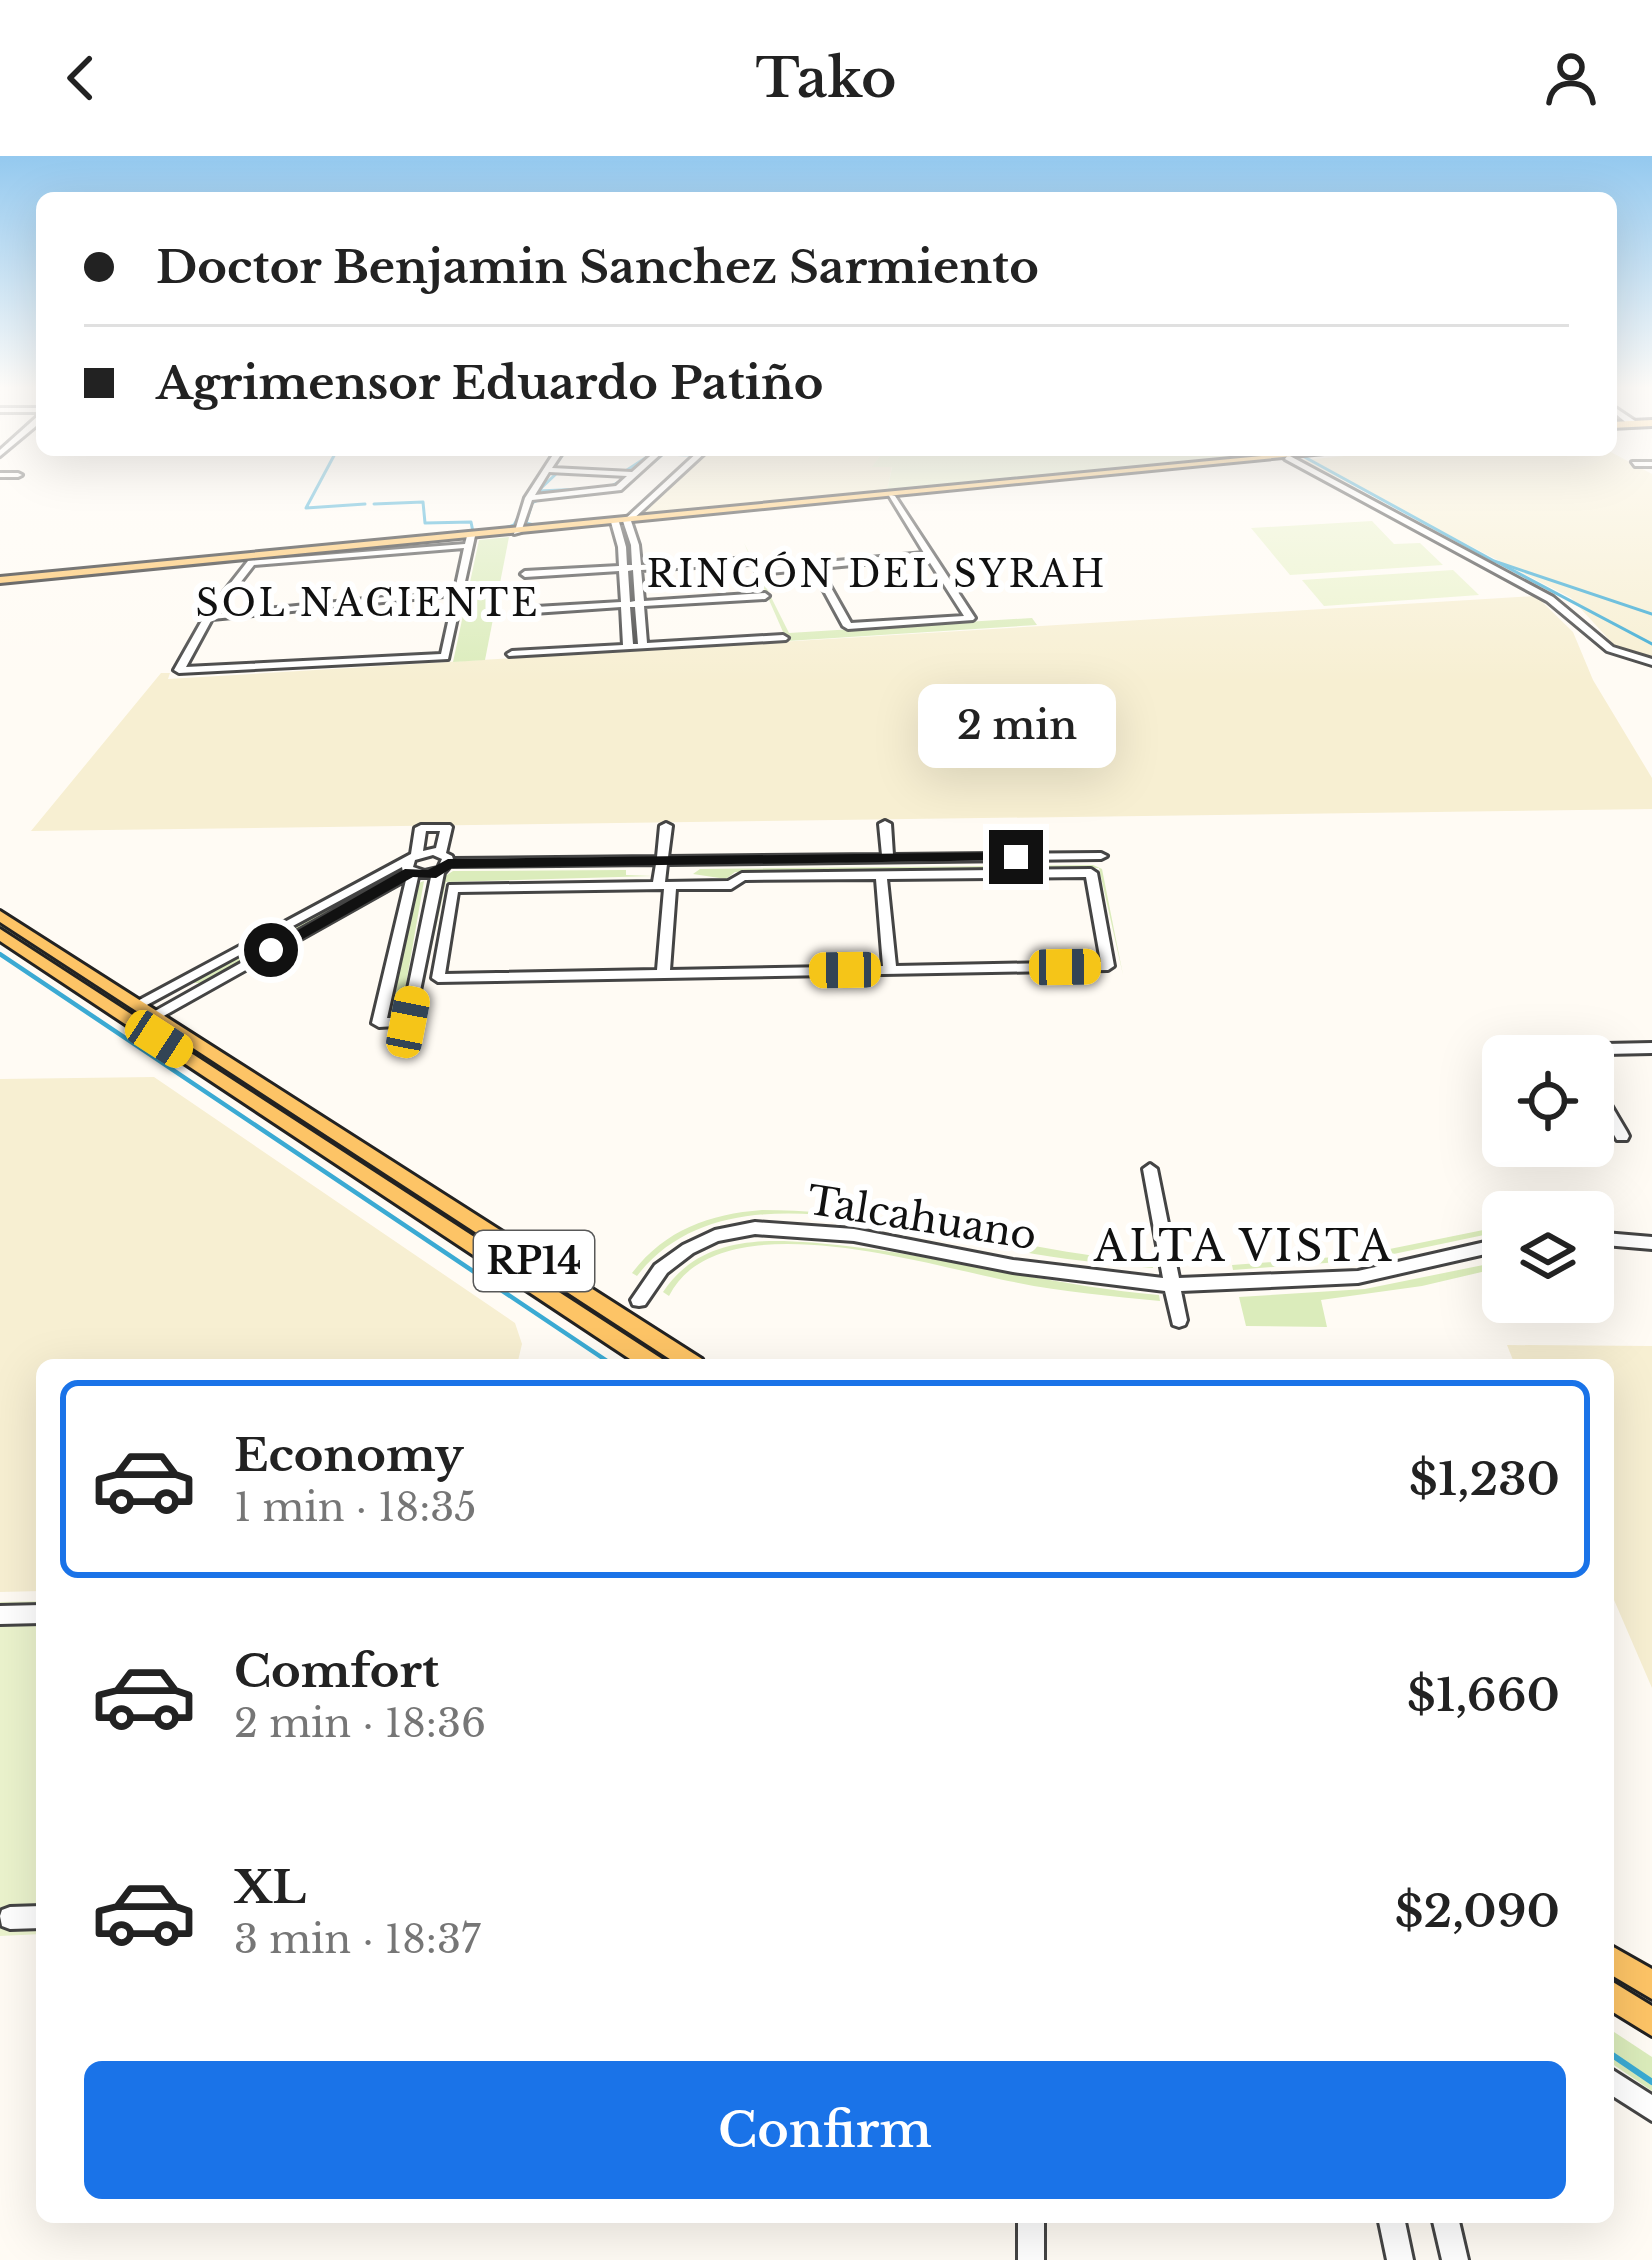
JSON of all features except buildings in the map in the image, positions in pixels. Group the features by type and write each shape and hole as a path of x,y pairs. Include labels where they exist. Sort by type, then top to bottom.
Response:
{"main road":[{"path":"0,580 465,546 517,532 1014,485"},
{"name":"RP14","path":"0,915 155,1015 646,1359"},
{"name":"RP14","path":"0,934 685,1359"},
{"path":"1614,1961 1652,1985"},
{"path":"1614,1997 1652,2022"}],"street":[{"path":"517,532 537,485"},
{"path":"529,498 609,490 617,485"},
{"path":"621,521 661,485"},
{"path":"1348,485 1550,598 1610,649 1652,662"},
{"path":"815,566 848,626 970,618 890,498"},
{"path":"621,521 637,567 643,646"},
{"path":"621,521 628,647"},
{"path":"465,546 455,592 445,657 181,672 209,617 251,563 465,546"},
{"path":"760,571 928,555"},
{"path":"525,574 750,561"},
{"path":"209,617 455,592"},
{"path":"519,610 765,596"},
{"path":"512,654 783,638"},
{"path":"885,824 888,858"},
{"path":"663,974 670,885 662,860 666,826"},
{"path":"446,827 408,1022 379,1023 413,864 421,828 446,827"},
{"path":"138,1004 413,864 1101,856"},
{"path":"670,885 683,860"},
{"path":"155,1015 413,864 442,863"},
{"path":"1091,873 1108,966 438,978 453,888 670,885 731,885 742,877 1091,873"},
{"path":"881,875 890,969"},
{"path":"1614,1050 1652,1048"},
{"path":"1614,1122 1622,1136"},
{"path":"1150,1169 1179,1320"},
{"name":"Talcahuano","path":"639,1300 662,1269 688,1249 715,1236 755,1228 842,1233 1013,1266 1172,1285 1358,1277 1482,1249"},
{"path":"1614,1240 1652,1243"},
{"path":"0,1615 36,1614"},
{"path":"10,1918 36,1917"},
{"path":"1614,2082 1652,2108"},
{"path":"1031,2223 1031,2260"},
{"path":"1391,2223 1400,2260"},
{"path":"1446,2223 1455,2260"}],"shaded area":[{"path":"670,485 888,485 887,492 638,515"},
{"path":"1353,485 1652,485 1652,657 1614,645 1571,598"},
{"path":"1536,596 1573,632 1593,680 1652,778 1652,809 31,831 161,673 170,673 168,679"},
{"path":"154,1077 515,1323 522,1344 518,1359 36,1359 36,1591 0,1592 0,1079"},
{"path":"1507,1345 1652,1346 1652,1688 1614,1600 1614,1359 1513,1359"}],"green space":[{"path":"888,485 953,485 887,492"},
{"path":"1372,521 1394,544 1420,543 1443,565 1290,575 1251,528"},
{"path":"509,537 485,660 453,662 479,540"},
{"path":"744,543 789,633 1032,618 1037,625 787,641"},
{"path":"1453,570 1479,595 1324,606 1302,580"},
{"path":"1093,865 1102,869 1123,975 1099,868 735,872 726,879 693,874 700,869"},
{"path":"393,870 400,873 200,983 192,983"},
{"path":"626,870 626,875 653,876 446,882 423,987 445,876 453,871"},
{"path":"424,881 399,1024 387,1024 416,884"},
{"path":"0,921 357,1155 350,1156 0,928"},
{"path":"386,1172 673,1359 660,1359 380,1175"},
{"path":"762,1210 909,1224 1152,1263 1153,1268 1044,1256 864,1220 762,1214 714,1223 672,1243 637,1276 632,1273 659,1246 690,1227 724,1215"},
{"path":"1482,1230 1482,1235 1365,1260 1233,1270 1232,1265 1360,1255"},
{"path":"748,1242 831,1244 925,1257 1159,1295 1160,1301 1032,1285 830,1246 779,1244 732,1250 695,1266 669,1296 663,1292 687,1266 716,1250"},
{"path":"1482,1265 1482,1272 1422,1286 1321,1300 1327,1327 1246,1326 1239,1297 1365,1289"},
{"path":"36,1601 36,1934 0,1936 0,1602"},
{"path":"1614,2032 1652,2057 1652,2091 1614,2065"}],"waterway":[{"path":"318,485 306,508 365,504"},
{"path":"502,529 514,525 536,485"},
{"path":"544,485 538,491 613,485"},
{"path":"557,497 619,491 626,485"},
{"path":"1356,485 1494,561 1652,614"},
{"path":"538,526 526,523 532,503 540,499"},
{"path":"374,504 423,502 425,523 471,522 473,532"},
{"path":"1499,563 1652,644"},
{"path":"0,954 604,1359"},
{"path":"1614,2056 1652,2082"}],"district":[{"name":"RINCÓN DEL SYRAH","path":"877,574"},
{"name":"SOL NACIENTE","path":"368,603"},
{"name":"ALTA VISTA","path":"1244,1246"}],"route":[{"path":"271,950 411,872 431,874 448,863 1016,857"}]}
